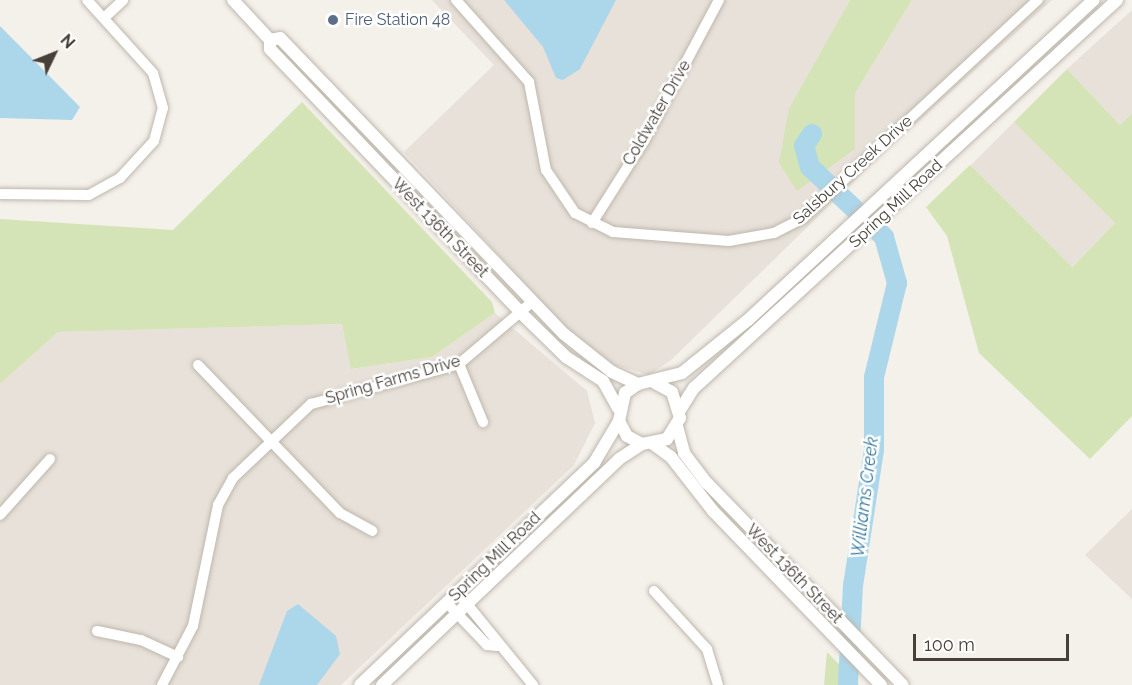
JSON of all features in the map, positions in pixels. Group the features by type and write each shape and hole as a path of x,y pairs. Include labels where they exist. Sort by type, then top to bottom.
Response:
{"street":[{"path":"0,194 89,195 120,178 154,141 161,91 137,52 87,0"},
{"path":"104,18 123,0"},
{"name":"West 136th Street","path":"233,0 270,40 270,49 521,313 566,357 603,381 618,415"},
{"path":"456,0 522,70 553,186 592,223"},
{"name":"Coldwater Drive","path":"592,223 644,141 719,0"},
{"name":"Salsbury Creek Drive","path":"592,223 640,235 743,241 789,227 832,193 1038,0"},
{"name":"Spring Mill Road","path":"655,383 685,372 741,327 1093,0"},
{"name":"Spring Mill Road","path":"680,410 694,388 882,218 1117,0"},
{"name":"West 136th Street","path":"270,40 280,38 532,302 598,363 639,384"},
{"name":"Spring Farms Drive","path":"162,685 193,626 224,489 270,442 325,398 459,364 532,302"},
{"path":"459,364 483,422"},
{"path":"198,365 340,513 372,531"},
{"path":"655,383 672,392 680,410 678,426 647,444 627,436 618,415 625,393 639,384 655,383"},
{"name":"Spring Mill Road","path":"360,685 594,463 618,415"},
{"name":"West 136th Street","path":"678,426 682,449 696,470 903,685"},
{"name":"West 136th Street","path":"647,444 671,458 713,511 881,685"},
{"name":"Spring Mill Road","path":"382,685 618,459 647,444"},
{"path":"0,515 50,459"},
{"path":"654,591 707,649 718,685"},
{"path":"458,593 468,603 497,646 533,685"},
{"path":"447,603 487,645 497,646"},
{"path":"97,631 141,640 178,657"}],"shaded area":[{"path":"432,0 850,0 789,108 855,149 855,93 912,0 1052,0 873,163 671,360 649,375 607,363 576,339 404,152 494,65"},
{"path":"1132,10 1132,113 1120,125 1067,69"},
{"path":"1014,122 1115,223 1071,267 970,166"},
{"path":"495,313 587,391 595,423 574,465 341,685 0,685 0,384 58,332 342,324 352,369 432,357"},
{"path":"1132,509 1132,599 1085,555"}],"green space":[{"path":"850,0 912,0 855,93 855,149 797,191 779,163 789,108"},
{"path":"1067,69 1120,125 1132,113 1132,416 1090,459 979,353 947,236 926,207 970,165 1072,267 1115,223 1014,122"},
{"path":"302,102 492,302 495,313 432,357 351,369 342,324 58,332 0,384 0,219 173,230"},
{"path":"827,652 859,685 824,685"}],"water":[{"path":"504,0 616,0 580,69 563,80 556,78 543,47"},
{"path":"0,26 80,107 72,120 0,118"},
{"path":"298,604 336,636 340,654 317,685 259,685 287,611"}],"waterway":[{"name":"Williams Creek","path":"812,134 804,146 810,167 884,237 897,283 874,377 874,450 853,585 848,685"}],"place":[{"name":"Fire Station 48","path":"333,20"}]}
